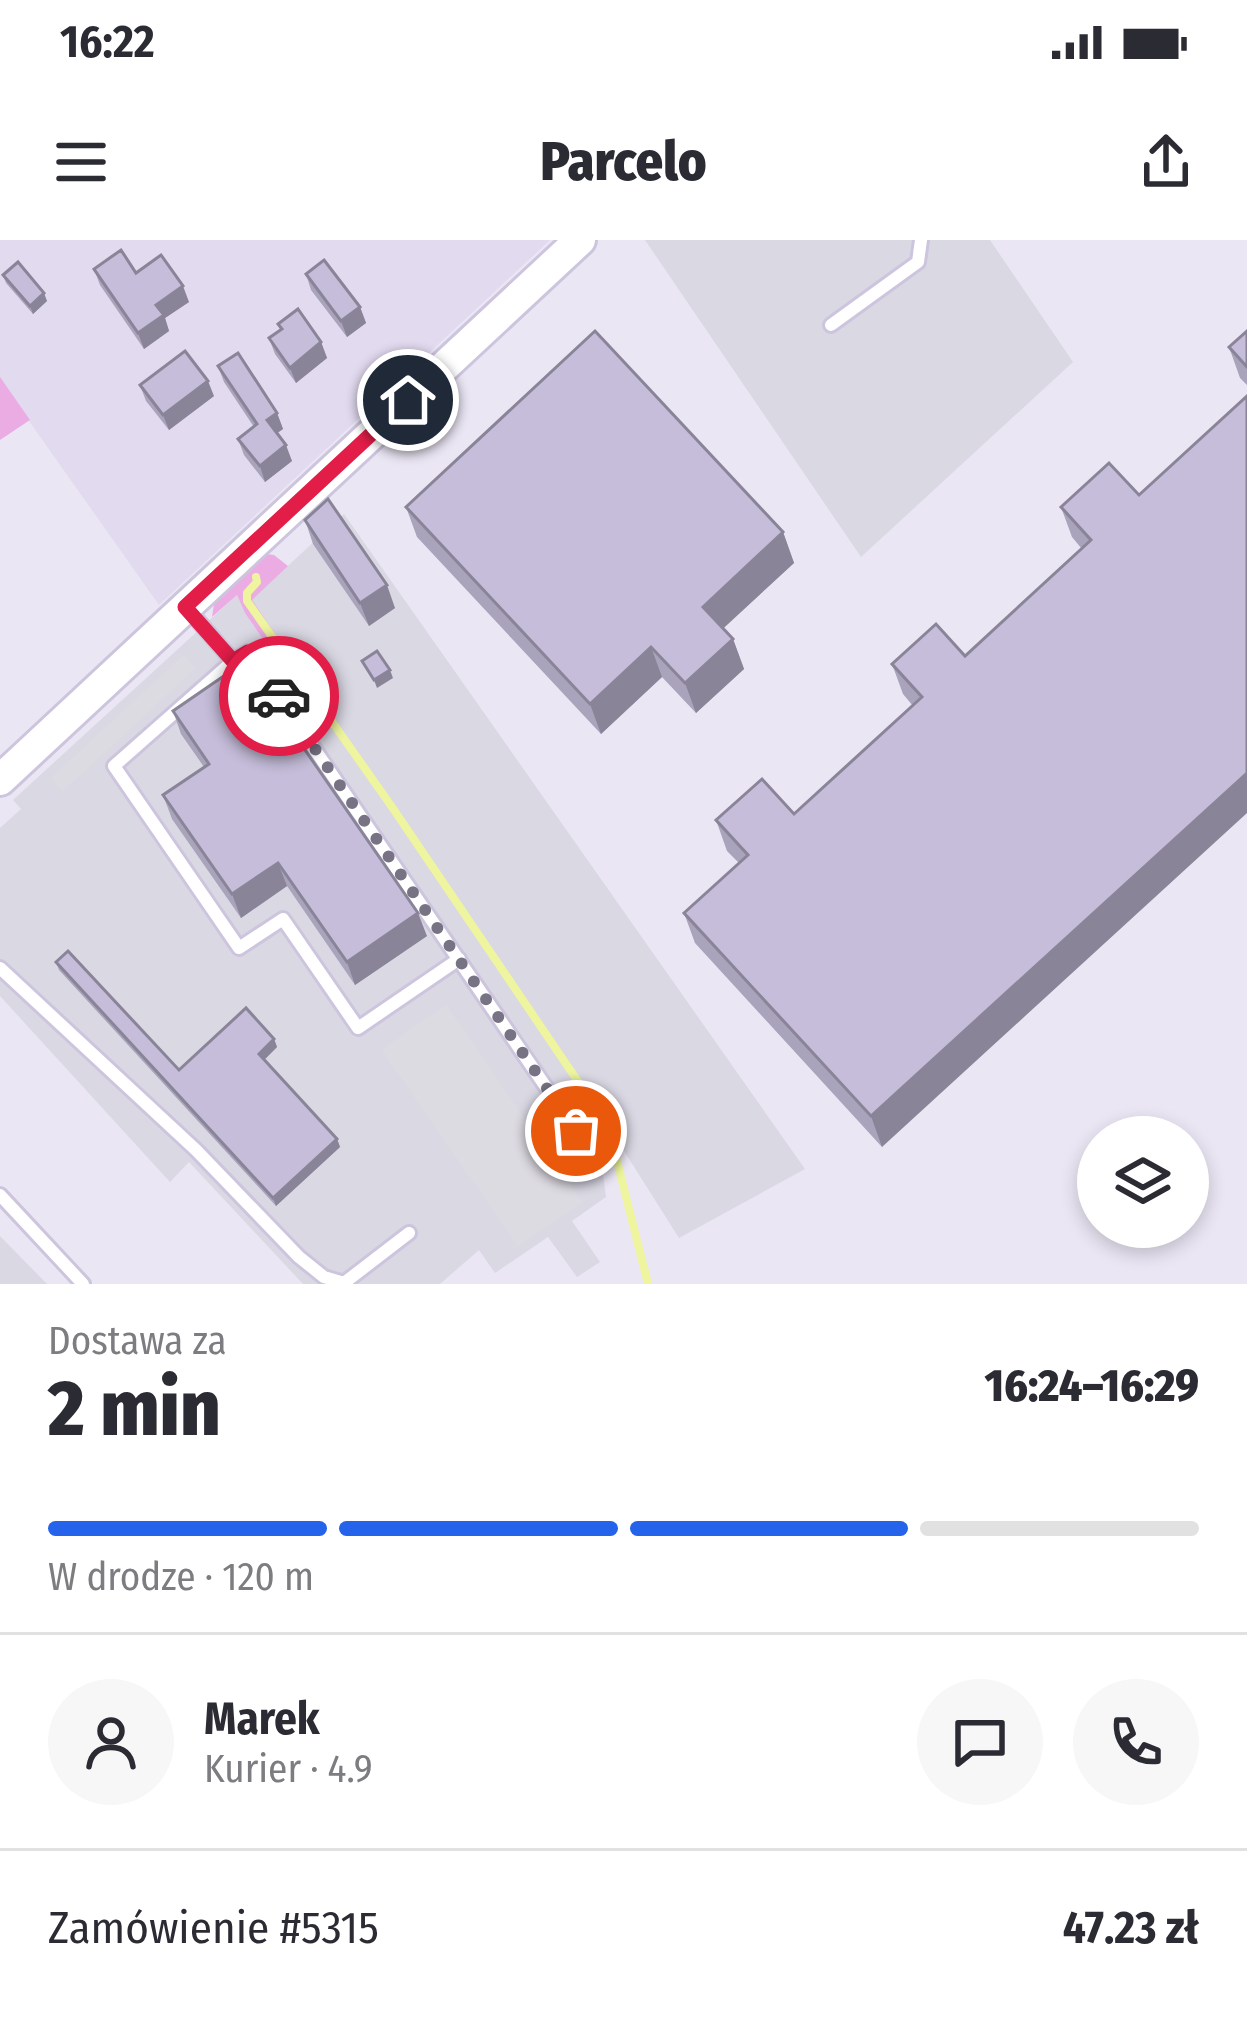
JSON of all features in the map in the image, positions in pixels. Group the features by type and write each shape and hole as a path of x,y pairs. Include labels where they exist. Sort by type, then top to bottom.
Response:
{"street":[{"path":"0,780 580,240"}],"lane":[{"path":"831,325 918,262 921,240"},
{"path":"185,607 233,661"},
{"path":"459,959 358,1028 283,920 239,948 114,766 248,652 459,959 576,1131"},
{"path":"0,968 324,1277 344,1282 409,1233"},
{"path":"0,1195 82,1284"}],"shaded area":[{"path":"0,240 550,240 159,605 0,380"},
{"path":"645,240 990,240 1073,362 861,557"},
{"path":"0,377 30,420 0,440"},
{"path":"344,514 805,1169 679,1238 607,1124 601,1128 596,1122 606,1197 572,1221 600,1262 577,1277 548,1237 495,1273 479,1250 440,1284 303,1284 189,1162 170,1182 0,996 0,828 21,809 13,800 237,595 246,614 309,685 251,600"},
{"path":"259,553 274,555 288,566 252,600 310,685 300,692 237,595 212,617 215,598"},
{"path":"184,655 195,668 63,791 51,778"},
{"path":"446,1005 582,1202 518,1246 382,1050"},
{"path":"0,1236 47,1284 0,1284"}],"building":[{"path":"121,250 136,273 161,255 183,286 156,305 164,315 138,333 94,269"},
{"path":"324,260 360,307 341,321 306,274"},
{"path":"18,262 44,293 30,306 3,275"},
{"path":"298,309 321,342 290,368 269,338"},
{"path":"595,331 783,532 703,607 733,639 685,683 651,647 590,704 406,507"},
{"path":"1247,331 1247,367 1229,347"},
{"path":"185,351 208,381 163,415 140,385"},
{"path":"238,353 277,413 267,420 286,445 260,466 238,439 257,424 218,366"},
{"path":"1247,396 1247,773 871,1116 684,913 748,855 716,820 762,779 794,814 922,697 892,664 936,624 965,656 1091,540 1061,507 1109,463 1139,495"},
{"path":"328,499 387,585 360,603 305,520"},
{"path":"377,651 390,670 374,680 362,661"},
{"path":"244,662 418,913 347,962 278,863 232,894 163,795 209,764 173,711"},
{"path":"68,951 179,1070 246,1008 274,1039 259,1054 337,1139 273,1198 56,962"}],"waterway":[{"path":"256,577 247,601 602,1117 648,1284"}],"way so far":[{"path":"279,696 576,1131"}],"route":[{"path":"279,696 248,652 233,661 185,607 408,400"}]}
